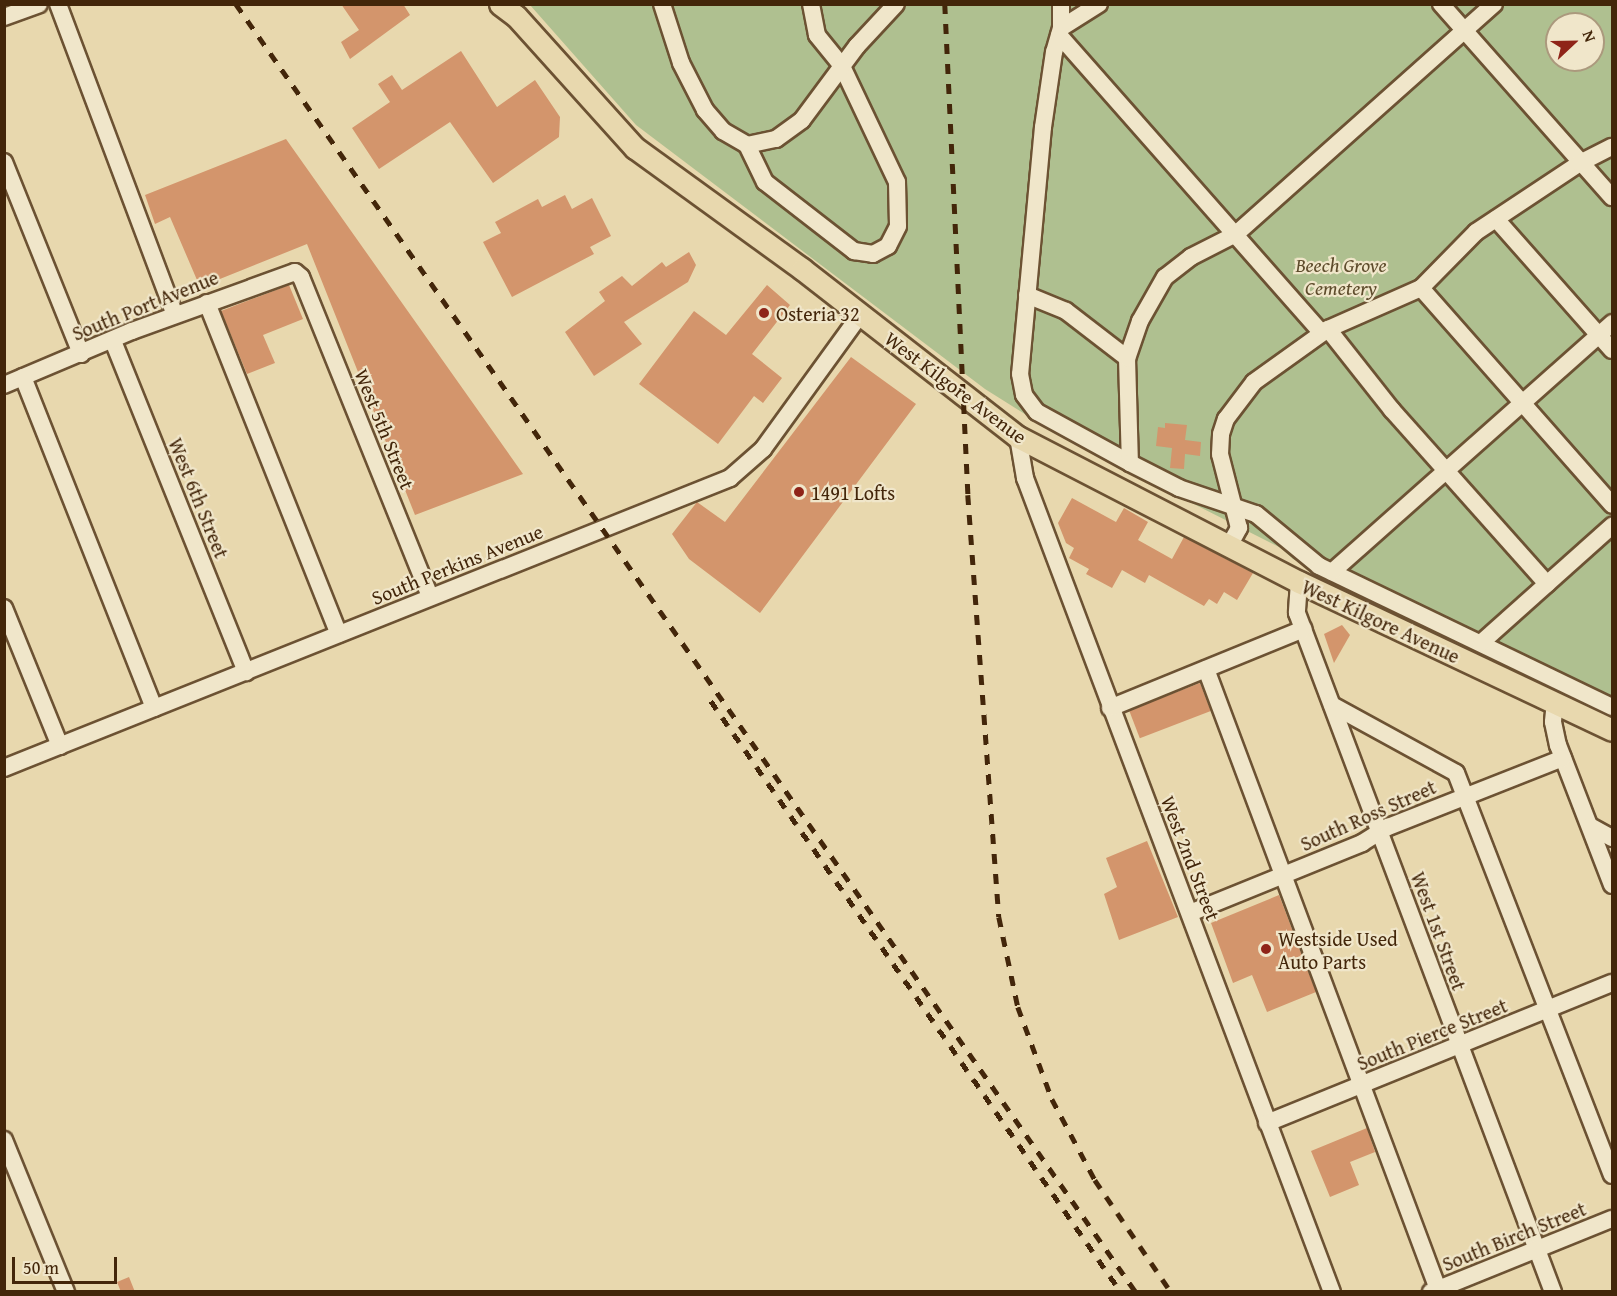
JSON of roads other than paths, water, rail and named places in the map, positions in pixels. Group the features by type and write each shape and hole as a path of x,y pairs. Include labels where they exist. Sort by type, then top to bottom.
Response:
{"main road":[{"name":"West Kilgore Avenue","path":"500,4 516,16 634,148 860,315 1018,437 1299,582 1612,730"}],"street":[{"path":"58,4 175,315"},
{"path":"662,4 694,94 723,131 747,145 765,182 836,238 862,254 873,254 888,246 898,226 897,182 842,66 817,35 811,4"},
{"path":"747,145 787,133 815,106 842,66 896,4"},
{"path":"1061,4 1060,32 1043,127 1020,374 1027,401 1049,421 1179,488 1268,520 1296,549 1332,572 1612,706"},
{"path":"1060,32 1099,4"},
{"path":"1441,4 1612,197"},
{"path":"1130,463 1127,358 1140,321 1165,277 1191,257 1236,234 1494,4"},
{"path":"4,17 37,5"},
{"path":"1060,32 1547,584"},
{"path":"1228,546 1239,528 1220,454 1226,419 1269,369 1325,331 1421,288 1476,232 1580,163 1612,147"},
{"path":"4,162 81,354"},
{"path":"1496,219 1612,350"},
{"name":"South Port Avenue","path":"4,385 290,271 301,277"},
{"name":"West 5th Street","path":"301,277 430,597"},
{"path":"1421,288 1612,505"},
{"path":"1027,295 1066,311 1127,358"},
{"path":"207,303 339,634"},
{"name":"South Perkins Avenue","path":"4,768 730,478 763,449 860,315"},
{"path":"1332,572 1612,323"},
{"name":"West 6th Street","path":"113,340 246,672"},
{"path":"23,377 154,708"},
{"name":"West 2nd Street","path":"1018,437 1025,478 1332,1292"},
{"path":"1481,644 1612,526"},
{"name":"West 1st Street","path":"1299,582 1296,605 1304,629 1553,1292"},
{"path":"4,609 60,746"},
{"path":"1110,708 1304,629"},
{"path":"1206,669 1436,1291"},
{"path":"1555,702 1553,722 1563,758 1612,885"},
{"path":"1332,705 1456,773 1467,795 1547,1011 1612,1175"},
{"name":"South Ross Street","path":"1190,913 1467,795 1563,758"},
{"path":"1590,826 1612,838"},
{"name":"South Pierce Street","path":"1267,1123 1612,983"},
{"path":"6,1146 66,1292"},
{"name":"South Birch Street","path":"1436,1291 1612,1219"}],"railway":[{"path":"236,4 1136,1292"},
{"path":"945,4 968,495 999,917 1018,1007 1052,1099 1095,1180 1171,1292"},
{"path":"711,701 1121,1292"}],"place":[{"name":"Osteria 32","path":"764,313"},
{"name":"1491 Lofts","path":"799,492"},
{"name":"Westside Used Auto Parts","path":"1266,949"}],"park label":[{"name":"Beech Grove Cemetery","path":"1341,276"}]}
